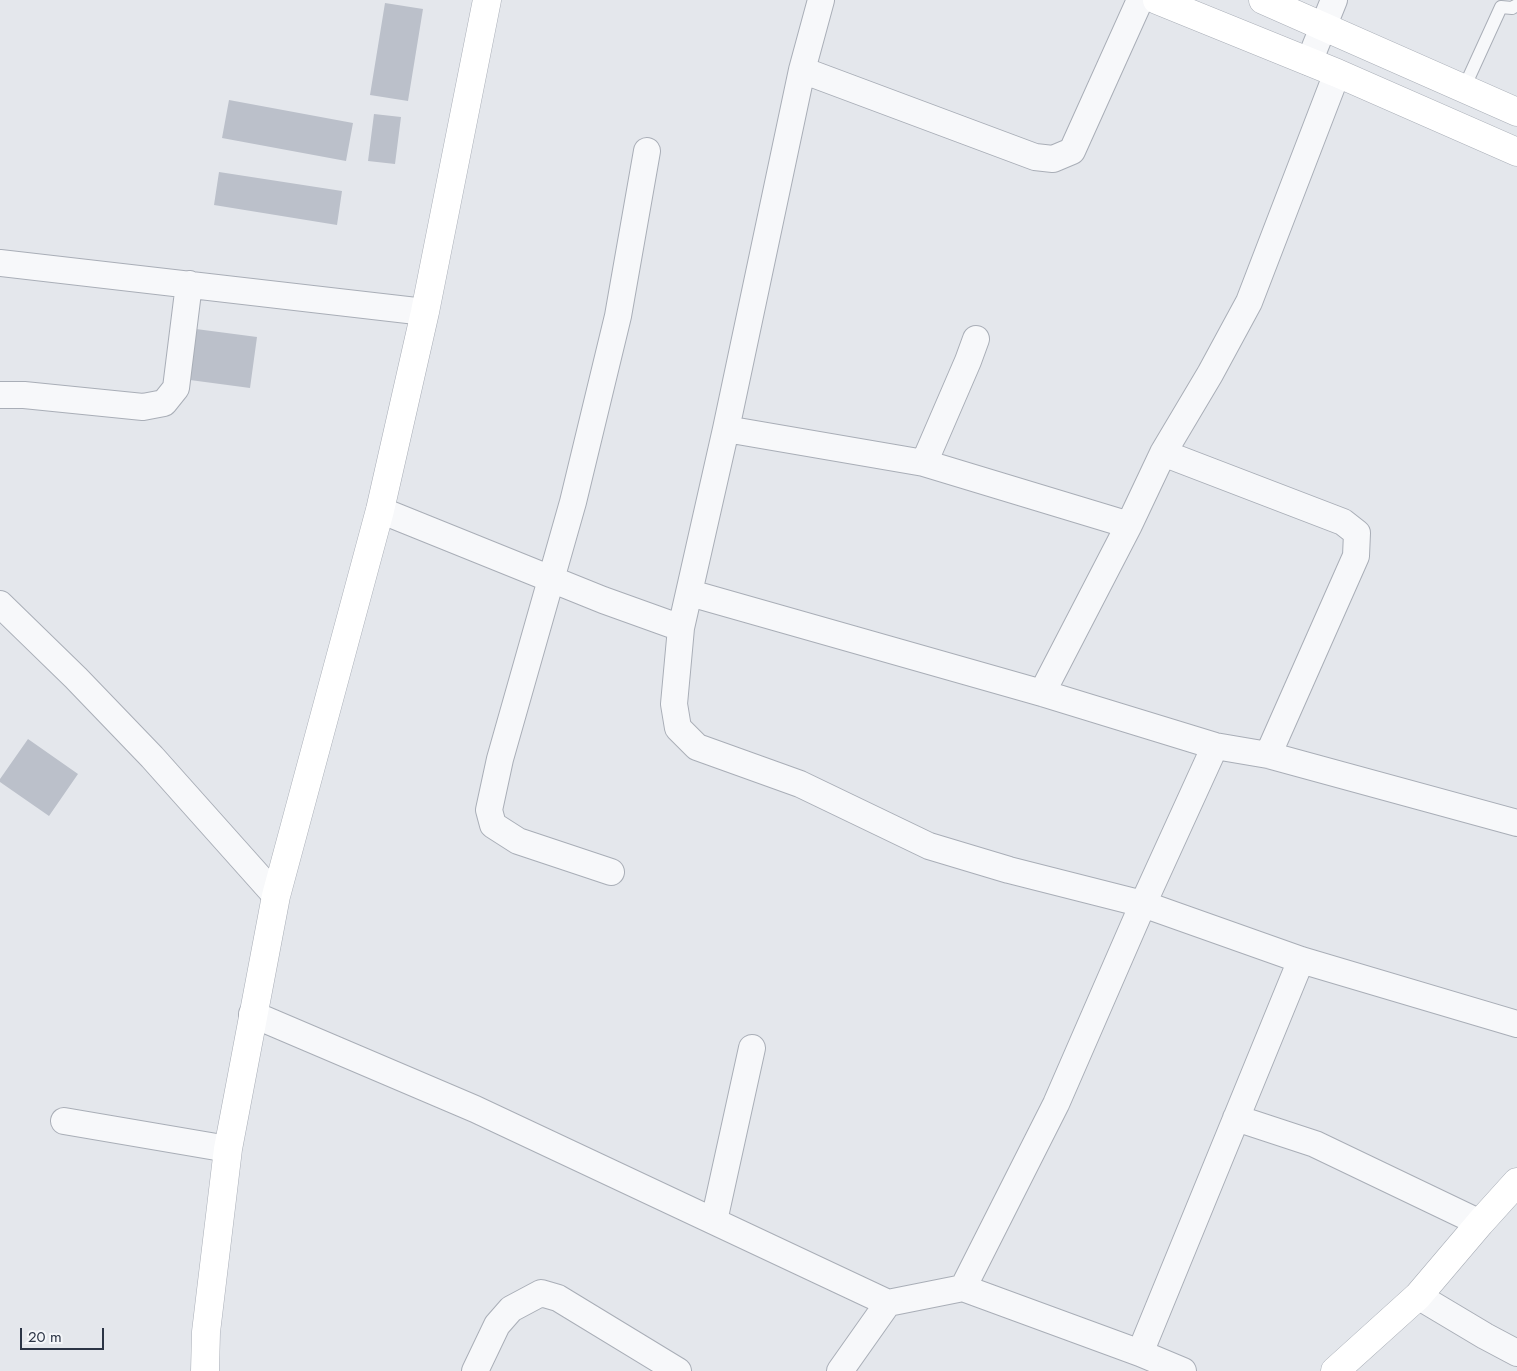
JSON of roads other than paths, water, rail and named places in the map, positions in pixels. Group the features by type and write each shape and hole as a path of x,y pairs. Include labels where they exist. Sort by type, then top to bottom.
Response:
{"street":[{"path":"204,1371 206,1332 228,1149 252,1014 276,896 380,510 425,312 487,0"},
{"path":"821,0 802,70 726,428 681,628 674,704 678,728 697,747 800,784 929,846 1009,870 1143,904 1301,960 1517,1024"},
{"path":"802,70 1035,157 1053,159 1072,151 1140,0"},
{"path":"1157,0 1338,73 1517,152"},
{"path":"1263,0 1517,112"},
{"path":"1309,62 1334,0"},
{"path":"1042,693 1129,525 1163,453 1210,374 1249,302 1338,73"},
{"path":"611,872 518,841 493,825 489,810 500,759 573,502 618,316 647,151"},
{"path":"0,263 425,312"},
{"path":"0,395 24,395 143,407 164,403 176,388 189,284"},
{"path":"924,463 976,339"},
{"path":"726,428 924,463 1129,525"},
{"path":"1163,453 1342,522 1357,533 1356,556 1268,755"},
{"path":"380,510 603,600 681,628"},
{"path":"690,593 1042,693 1216,746 1268,755 1517,823"},
{"path":"0,604 76,678 152,757 276,896"},
{"path":"964,1288 1056,1104 1143,904 1216,746"},
{"path":"1140,1353 1301,960"},
{"path":"252,1014 475,1109 888,1303 964,1288 1184,1371"},
{"path":"714,1221 752,1048"},
{"path":"1236,1118 1315,1144 1480,1223"},
{"path":"64,1121 228,1149"},
{"path":"1335,1371 1418,1296 1517,1182"},
{"path":"475,1371 496,1325 511,1309 541,1293 558,1298 678,1371"},
{"path":"1418,1296 1517,1353"},
{"path":"840,1371 888,1303"}],"lane":[{"path":"1464,88 1501,7 1512,8 1517,5"}]}
